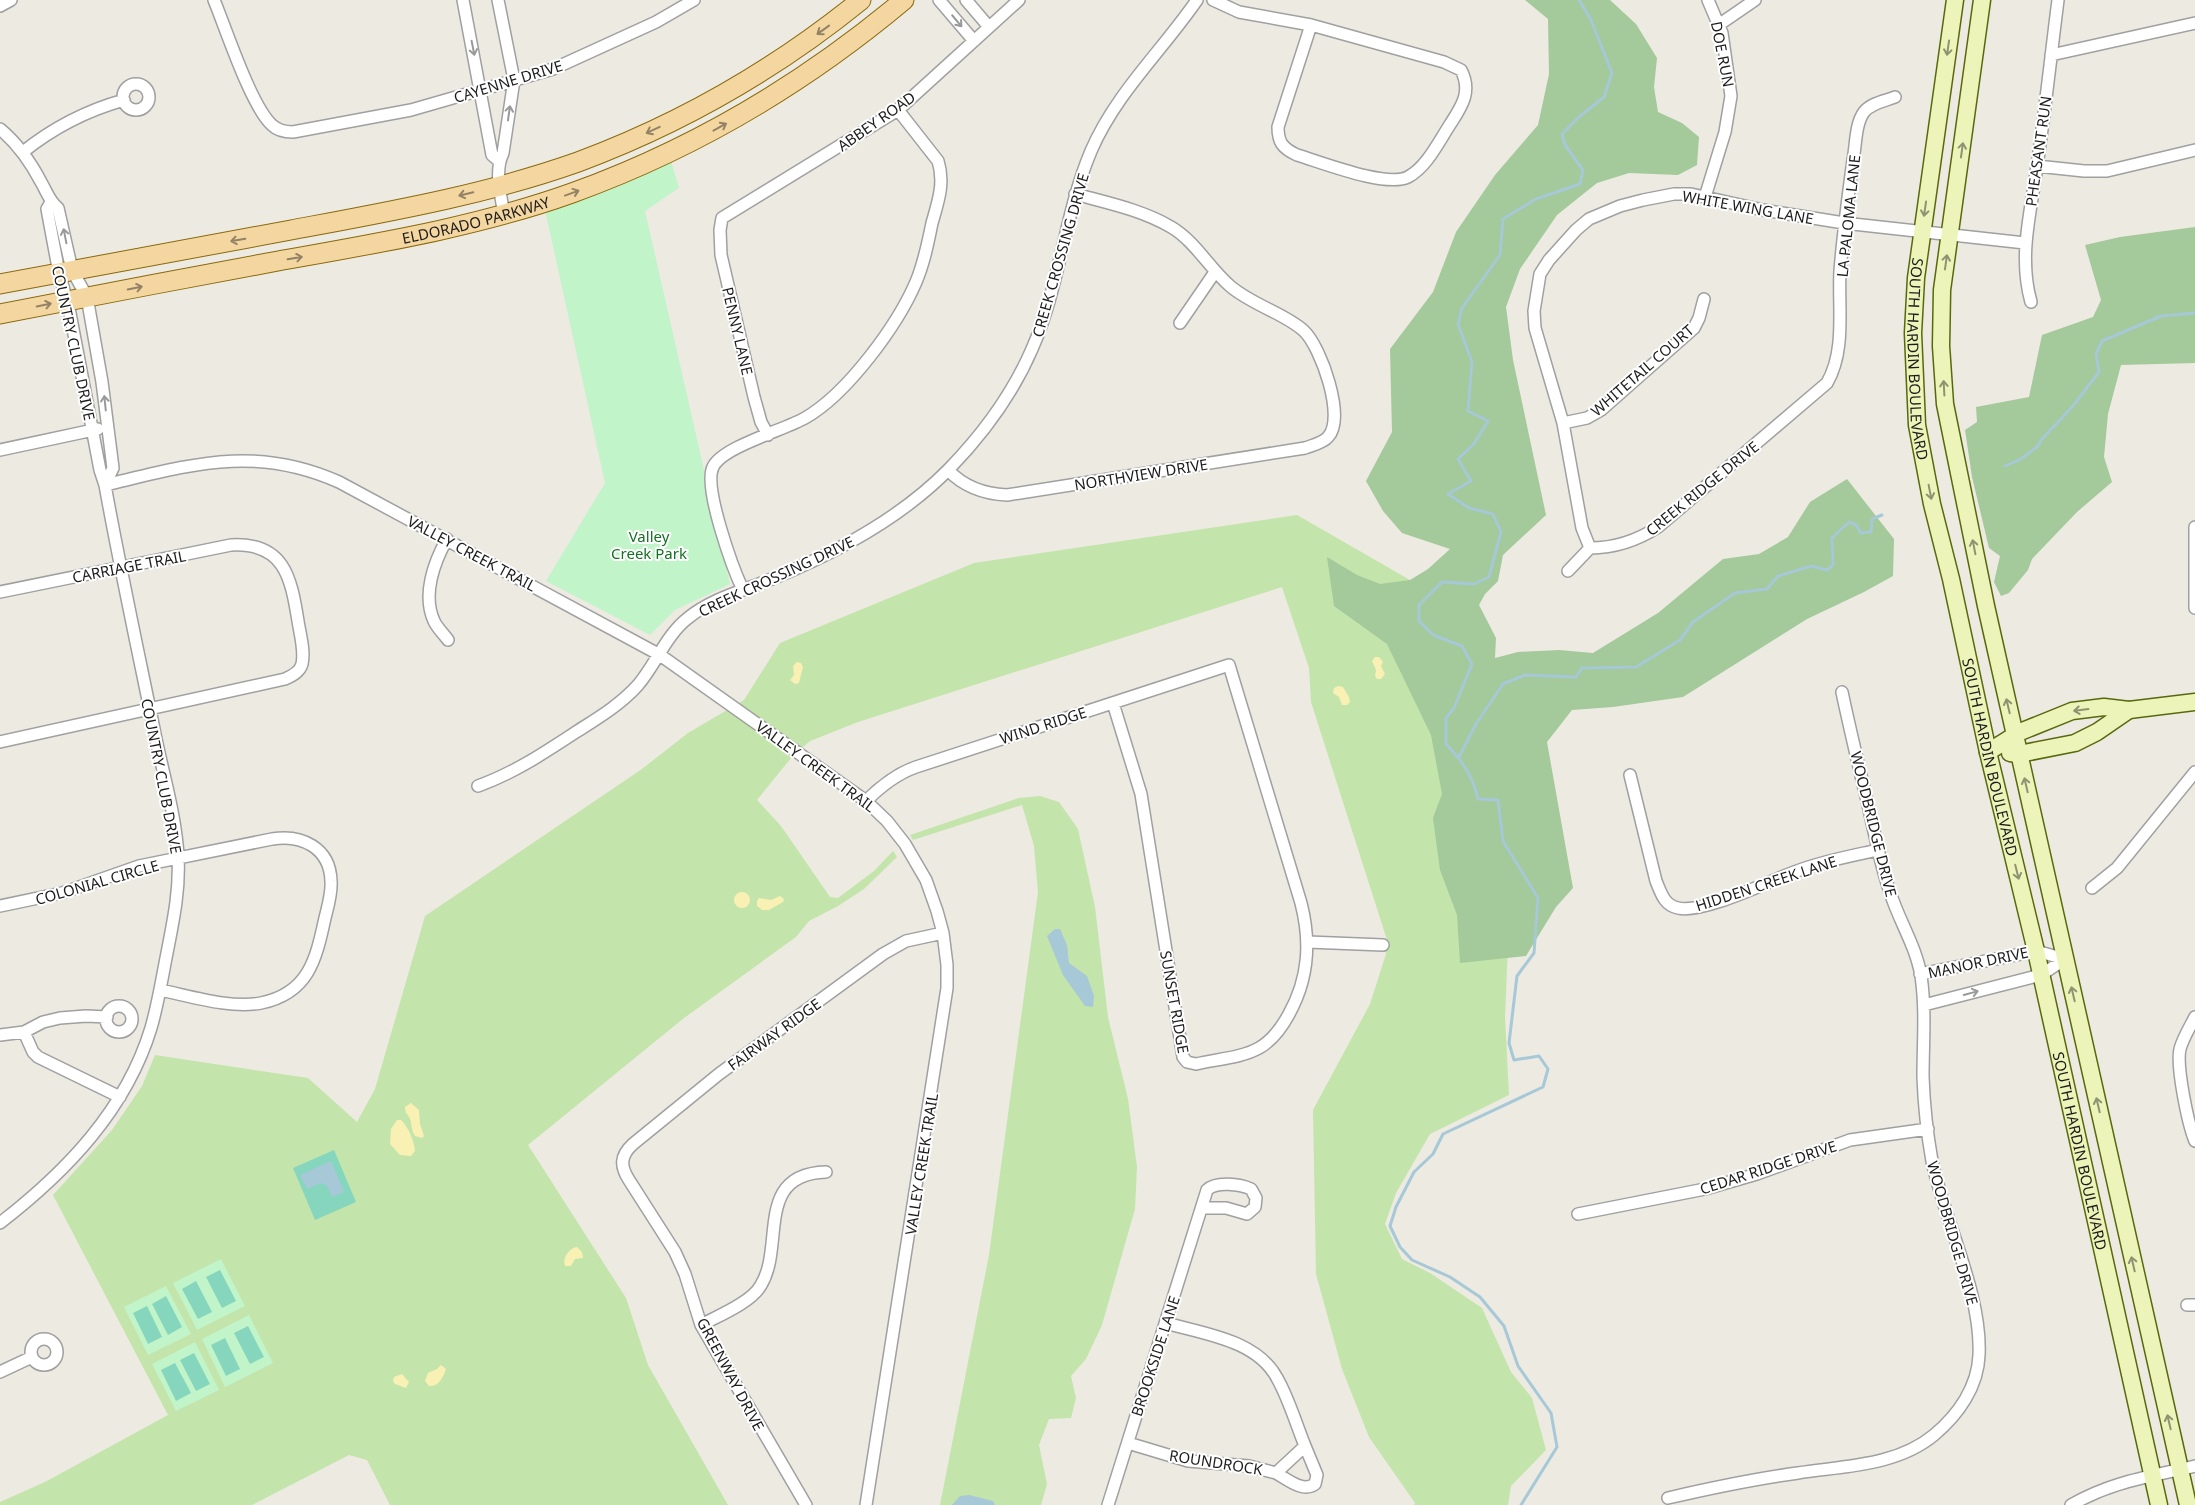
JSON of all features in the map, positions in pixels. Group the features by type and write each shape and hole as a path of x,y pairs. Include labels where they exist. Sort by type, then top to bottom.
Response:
{"main road":[{"name":"ELDORADO PARKWAY","path":"0,284 400,210 500,186 591,156 732,90 796,50 861,0"},
{"name":"ELDORADO PARKWAY","path":"0,314 419,235 504,214 601,182 715,130 760,104 861,36 904,0"},
{"name":"SOUTH HARDIN BOULEVARD","path":"1955,0 1922,232 1913,333 1917,425 1932,504 1988,752 2036,950 2159,1505"},
{"name":"SOUTH HARDIN BOULEVARD","path":"1982,0 1942,290 1941,346 1945,404 2019,754 2065,959 2187,1468 2188,1505"},
{"path":"1988,752 2015,735 2072,711 2104,707 2129,710 2195,702"},
{"path":"1988,752 2019,754 2075,743 2098,732 2129,710"}],"street":[{"path":"0,6 11,0"},
{"name":"CAYENNE DRIVE","path":"214,0 253,95 271,124 285,132 411,110 553,69 609,45 656,22 694,0"},
{"path":"463,0 492,155 499,161"},
{"path":"498,0 514,80 503,153 499,161 504,214"},
{"path":"939,0 974,41"},
{"path":"966,0 989,27"},
{"name":"ABBEY ROAD","path":"721,224 722,218 729,213 816,162 898,110 1019,0"},
{"name":"CREEK CROSSING DRIVE","path":"478,786 518,769 610,710 640,683 668,640 687,618 701,609 806,564 862,536 903,508 948,470 970,446 999,406 1032,350 1047,307 1075,194 1092,148 1112,110 1197,0"},
{"path":"1213,0 1239,12 1311,25 1444,62 1461,70 1466,85 1466,95 1462,106 1431,154 1408,177 1398,180 1383,180 1297,155 1286,150 1280,143 1278,127 1311,25"},
{"name":"DOE RUN","path":"1705,197 1725,132 1731,96 1728,63 1720,24 1708,0"},
{"path":"1720,24 1755,0"},
{"name":"PHEASANT RUN","path":"2031,302 2025,276 2025,243 2037,166 2058,0"},
{"path":"2051,55 2195,24"},
{"name":"LA PALOMA LANE","path":"1826,383 1834,370 1839,346 1840,274 1844,223 1862,117 1871,106 1895,97"},
{"path":"23,152 53,130 77,116 124,100"},
{"path":"743,590 725,545 710,481 712,468 721,457 732,450 806,418 843,388 868,359 884,336 915,283 922,263 940,192 941,170 934,154 898,110"},
{"name":"COUNTRY CLUB DRIVE","path":"0,129 23,152 42,182 51,202 59,212 68,301 100,470 106,485 120,567 176,835 178,859 175,910 160,990 145,1045 120,1098 80,1150 34,1195 1,1220"},
{"path":"2037,166 2097,172 2195,150"},
{"path":"1075,194 1125,207 1154,218 1173,228 1195,248 1216,272 1180,323"},
{"name":"WHITE WING LANE","path":"1590,548 1582,528 1564,423 1534,319 1540,274 1549,260 1576,230 1601,213 1643,200 1674,194 1691,194 1763,210 1844,223 1922,232 1951,233 2025,243"},
{"name":"PENNY LANE","path":"721,224 720,240 729,291 754,398 761,422 768,435"},
{"name":"COUNTRY CLUB DRIVE","path":"66,272 87,297 113,468 106,485"},
{"name":"NORTHVIEW DRIVE","path":"948,470 961,481 975,489 990,494 1007,495 1305,448 1323,441 1329,436 1334,420 1328,378 1322,357 1310,337 1298,326 1245,297 1216,272"},
{"name":"WHITETAIL COURT","path":"1564,423 1588,418 1601,410 1680,341 1694,328 1704,299"},
{"path":"80,365 98,362"},
{"name":"CREEK RIDGE DRIVE","path":"1590,548 1600,548 1634,540 1658,527 1826,383"},
{"path":"0,450 108,427"},
{"name":"VALLEY CREEK TRAIL","path":"106,485 211,462 236,460 273,462 307,469 339,482 660,655 866,801 887,821 912,856 932,896 943,933 947,976 945,1011 866,1505"},
{"path":"2195,527 2195,608"},
{"path":"447,539 438,556 431,578 430,600 434,622 448,640"},
{"name":"CARRIAGE TRAIL","path":"0,592 231,546 258,546 278,559 285,568 298,617 302,642 302,664 293,675 285,679 150,709"},
{"path":"1568,571 1590,548"},
{"name":"WIND RIDGE","path":"866,801 884,784 905,771 1229,665"},
{"name":"SUNSET RIDGE","path":"1113,703 1141,794 1184,1060 1196,1064 1242,1054 1259,1048 1273,1037 1285,1021 1298,996 1306,967 1308,942 1301,902 1229,665"},
{"name":"WOODBRIDGE DRIVE","path":"1668,1498 1716,1487 1860,1464 1901,1454 1933,1436 1962,1406 1976,1376 1979,1356 1979,1333 1968,1282 1932,1160 1923,1078 1924,1005 1920,974 1908,934 1890,894 1878,850 1842,692"},
{"path":"0,742 150,709"},
{"path":"2092,888 2118,868 2195,772"},
{"name":"HIDDEN CREEK LANE","path":"1630,776 1656,881 1662,896 1669,905 1680,909 1720,901 1799,870 1878,850"},
{"name":"COLONIAL CIRCLE","path":"0,906 62,893 131,868 272,839 297,838 313,845 324,857 331,874 331,891 316,959 304,978 284,994 260,1003 237,1004 160,990"},
{"name":"FAIRWAY RIDGE","path":"622,1161 625,1153 633,1144 719,1074 883,954 906,941 943,933"},
{"path":"1308,942 1383,945"},
{"name":"MANOR DRIVE","path":"1920,974 2036,950 2065,959"},
{"name":"MANOR DRIVE","path":"1924,1005 2041,974 2065,959"},
{"path":"0,1035 24,1032 43,1022 60,1018 107,1017"},
{"path":"2195,1017 2180,1049 2184,1094 2195,1141"},
{"path":"24,1032 33,1052 38,1057 120,1098"},
{"name":"CEDAR RIDGE DRIVE","path":"1578,1214 1705,1189 1757,1174 1850,1140 1928,1129"},
{"name":"GREENWAY DRIVE","path":"622,1161 623,1170 679,1260 701,1325 806,1505"},
{"path":"701,1325 758,1291 766,1276 775,1218 785,1191 802,1176 826,1172"},
{"name":"BROOKSIDE LANE","path":"1108,1505 1202,1208"},
{"name":"ROUNDROCK","path":"1128,1443 1188,1461 1249,1466 1276,1473 1300,1486 1309,1488 1315,1484 1317,1475 1278,1378 1261,1357 1243,1346 1166,1323"},
{"path":"0,1372 32,1357"},
{"name":"ROUNDROCK","path":"1276,1473 1305,1446"},
{"path":"2071,1505 2091,1493 2116,1483 2187,1468"}],"green space":[{"path":"1525,0 1610,0 1636,24 1657,58 1654,87 1658,112 1682,123 1699,137 1697,165 1678,175 1629,173 1597,183 1557,215 1520,269 1506,307 1513,360 1546,515 1503,555 1498,581 1485,594 1479,605 1496,638 1495,658 1518,652 1559,650 1593,653 1658,613 1723,559 1759,554 1788,537 1810,502 1847,479 1894,539 1893,576 1807,619 1683,697 1613,707 1572,710 1547,742 1573,888 1556,907 1526,956 1460,963 1457,915 1440,870 1433,818 1442,794 1431,735 1387,644 1334,606 1327,557 1357,575 1380,584 1410,580 1428,569 1450,549 1402,533 1383,511 1366,481 1392,432 1390,349 1433,292 1456,232 1495,175 1538,125 1549,74 1548,19"},
{"name":"Valley Creek Park","path":"671,161 679,188 645,211 730,584 675,610 650,635 546,581 605,483 545,210"},
{"path":"2195,227 2195,363 2121,365 2108,414 2104,457 2112,482 2077,512 2032,559 2028,570 2009,593 2001,596 1994,582 2000,556 1989,548 1972,477 1965,430 1977,422 1976,407 2029,397 2042,335 2093,317 2101,300 2085,245 2120,237"},
{"path":"1297,515 1410,580 1453,665 1508,946 1505,1017 1509,1095 1430,1134 1396,1193 1385,1224 1402,1259 1430,1273 1482,1308 1511,1372 1532,1398 1546,1450 1511,1486 1508,1505 1414,1505 1415,1503 1369,1437 1342,1369 1316,1274 1313,1110 1370,1004 1386,954 1387,940 1311,702 1309,668 1282,587 858,722 810,741 791,758 757,800 781,826 830,897 838,898 874,871 893,851 897,857 864,889 838,906 809,921 796,937 684,1018 528,1145 626,1298 648,1365 728,1505 390,1505 367,1460 349,1455 252,1505 0,1505 0,1502 45,1482 168,1415 53,1195 112,1130 142,1086 155,1055 308,1078 357,1122 375,1089 425,916 642,769 688,733 744,700 780,643 974,563"},
{"path":"1040,796 1059,802 1078,829 1095,907 1108,1017 1128,1099 1137,1167 1135,1209 1102,1325 1086,1359 1071,1376 1076,1398 1071,1418 1049,1419 1039,1445 1047,1484 1041,1505 940,1505 989,1255 1038,892 1034,846 1022,805 913,840 910,835 1019,798"},
{"path":"334,1150 356,1202 315,1220 293,1168"},
{"path":"221,1259 245,1306 197,1330 173,1283"},
{"path":"220,1270 236,1301 222,1308 206,1277"},
{"path":"196,1281 212,1312 198,1319 182,1289"},
{"path":"166,1286 191,1334 148,1355 124,1307"},
{"path":"166,1296 182,1327 168,1335 152,1304"},
{"path":"147,1306 162,1337 148,1344 133,1313"},
{"path":"249,1315 273,1363 225,1387 202,1339"},
{"path":"248,1326 264,1357 250,1364 234,1333"},
{"path":"225,1338 240,1369 226,1376 211,1345"},
{"path":"195,1342 219,1390 176,1411 152,1364"},
{"path":"194,1353 210,1384 196,1391 180,1360"},
{"path":"175,1363 191,1393 176,1401 161,1370"}],"sand":[{"path":"1375,657 1379,657 1383,662 1381,666 1385,674 1381,679 1377,679 1375,676 1376,670 1372,661"},
{"path":"797,662 801,663 803,667 799,683 795,684 790,680 794,675 793,666"},
{"path":"1338,686 1343,687 1349,697 1350,702 1347,705 1342,705 1339,697 1333,693 1334,688"},
{"path":"739,892 745,892 750,897 748,906 739,908 734,903 734,897"},
{"path":"780,896 784,899 783,902 769,910 762,910 757,906 759,898 771,900"},
{"path":"411,1103 419,1110 420,1124 424,1136 422,1138 415,1136 406,1111 405,1107"},
{"path":"397,1120 401,1120 409,1130 415,1148 411,1156 400,1155 390,1144 391,1129"},
{"path":"577,1247 582,1252 583,1258 575,1259 571,1266 565,1266 564,1260 567,1254 571,1249"},
{"path":"441,1365 446,1369 442,1378 435,1385 429,1386 425,1381 428,1373"},
{"path":"402,1374 409,1382 406,1388 395,1384 393,1381 394,1377"}],"water":[{"path":"1055,929 1060,929 1067,945 1069,963 1087,976 1094,996 1093,1007 1085,1006 1063,975 1047,936"},
{"path":"331,1161 344,1192 332,1197 327,1186 321,1183 307,1189 300,1175"},
{"path":"969,1495 993,1501 995,1505 952,1505 960,1496"}],"waterway":[{"path":"1521,1505 1557,1447 1551,1413 1518,1366 1504,1326 1480,1297 1450,1277 1412,1260 1400,1247 1390,1226 1396,1207 1414,1172 1433,1154 1443,1134 1543,1087 1548,1069 1539,1056 1514,1060 1509,1043 1517,976 1534,953 1538,898 1503,841 1498,800 1478,799 1466,769 1446,744 1446,718 1454,708 1472,664 1462,646 1433,635 1419,621 1419,605 1442,582 1474,584 1489,577 1501,532 1493,514 1469,508 1448,494 1471,481 1458,459 1474,444 1488,421 1468,411 1472,362 1458,324 1462,308 1500,255 1503,219 1536,199 1580,184 1583,170 1565,145 1562,134 1579,117 1604,97 1612,73 1591,20 1579,0"},
{"path":"2005,466 2021,459 2038,446 2042,439 2073,406 2099,372 2096,354 2102,341 2161,316 2195,313"},
{"path":"1459,757 1476,724 1503,684 1525,675 1576,677 1582,668 1636,667 1680,640 1693,622 1735,593 1767,589 1778,576 1811,566 1827,570 1833,565 1832,538 1849,522 1856,525 1861,533 1871,532 1872,519 1882,515"}]}
